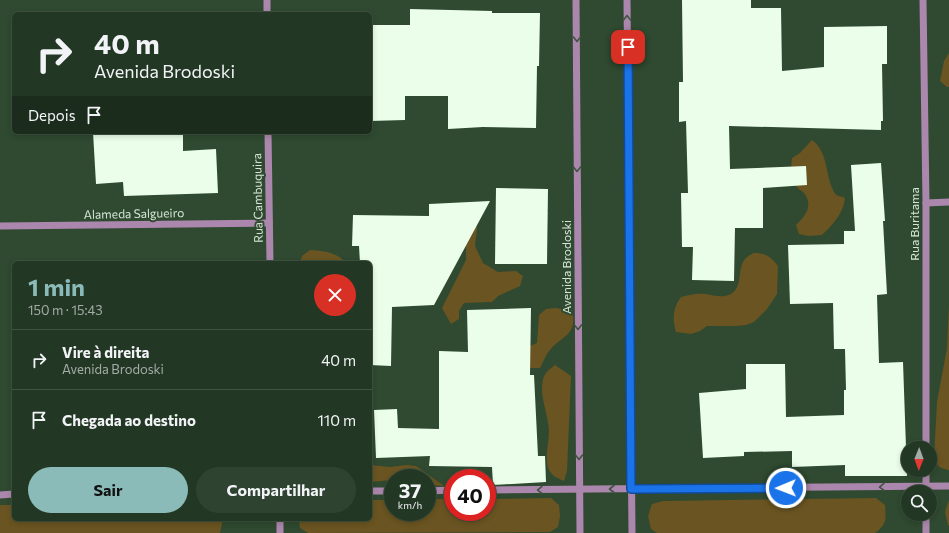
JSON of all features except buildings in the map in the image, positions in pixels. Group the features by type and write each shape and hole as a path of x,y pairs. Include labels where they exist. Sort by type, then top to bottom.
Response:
{"street":[{"path":"267,0 267,12"},
{"name":"Avenida Brodoski","path":"576,0 580,533"},
{"path":"627,0 632,533"},
{"name":"Rua Buritama","path":"923,0 926,203 926,441"},
{"name":"Rua Cambuquira","path":"268,134 270,261"},
{"path":"926,203 949,202"},
{"name":"Alameda Salgueiro","path":"0,226 269,223"},
{"path":"937,488 949,486"},
{"path":"496,490 901,489"},
{"path":"372,491 384,491"},
{"path":"0,495 12,494"},
{"path":"280,521 280,533"},
{"path":"926,521 926,533"}],"shaded area":[{"path":"949,53 949,87 947,87 940,81 944,61"},
{"path":"812,140 818,145 822,152 832,188 836,195 845,198 843,208 830,227 822,235 809,236 799,234 796,225 806,214 808,201 803,192 794,183 791,169 792,158 800,153"},
{"path":"475,220 477,228 475,246 483,263 498,272 516,271 523,276 520,286 498,296 492,302 464,303 459,311 459,319 451,324 442,308 466,260 466,241"},
{"path":"310,250 334,254 344,261 301,261 302,256"},
{"path":"754,253 768,256 778,266 777,294 767,309 754,322 746,325 707,326 700,331 691,334 676,332 674,313 676,305 681,297 699,294 725,296 731,294 736,290 738,285 743,262 747,257"},
{"path":"949,305 949,470 939,467 937,463 937,441 935,441 937,402 947,348"},
{"path":"555,308 572,310 573,325 571,330 549,351 540,368 512,368 523,349 537,343 539,315 546,309"},
{"path":"555,365 571,376 567,471 564,481 552,474 549,470 547,461 549,430 542,385 545,374"},
{"path":"372,465 390,467 407,465 416,466 420,469 384,469 384,481 372,482"},
{"path":"436,480 444,486 436,486"},
{"path":"551,498 559,505 560,516 558,527 550,532 308,533 300,528 299,521 372,521 372,500 384,500 384,521 436,521 436,499 444,499 444,521 496,521 496,499"},
{"path":"876,498 885,505 886,514 884,524 875,533 657,533 651,529 648,516 652,504 663,501"},
{"path":"949,500 949,526 945,512"},
{"path":"0,505 12,505 12,521 223,521 220,533 0,533"}],"route":[{"path":"628,47 631,489 786,488"}]}
